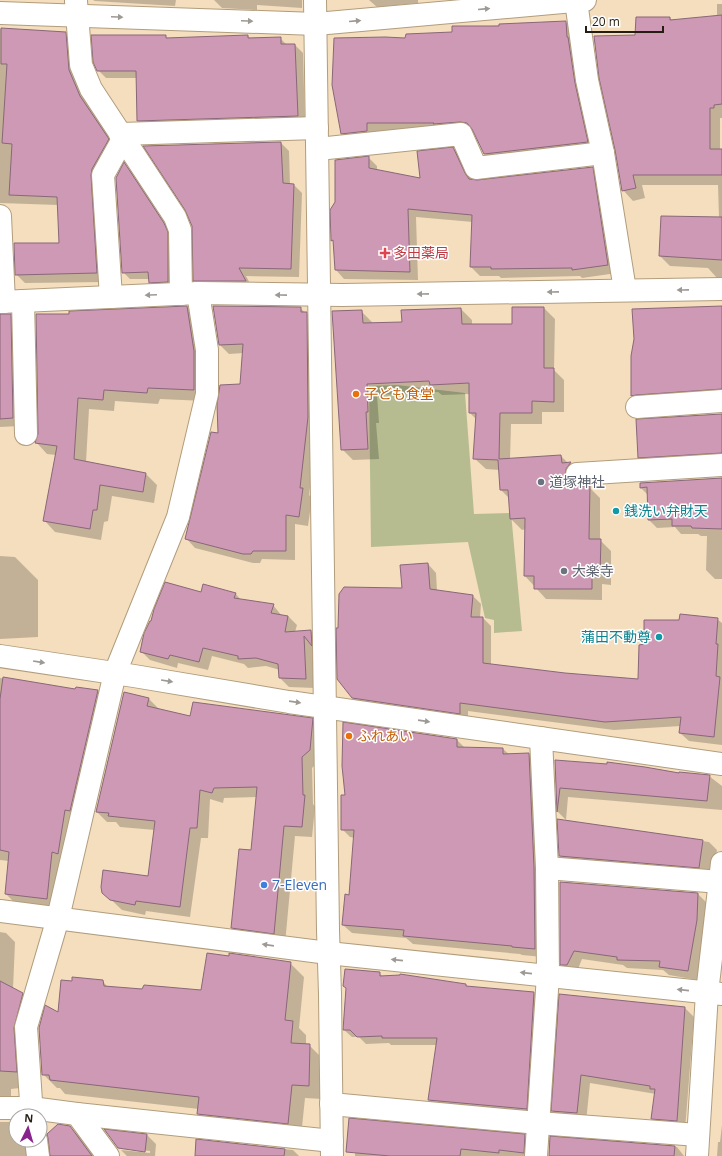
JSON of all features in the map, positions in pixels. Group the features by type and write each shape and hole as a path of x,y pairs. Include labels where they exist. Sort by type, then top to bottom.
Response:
{"street":[{"path":"48,1113 78,1114 332,1149 315,0"},
{"path":"0,13 77,8 316,24 580,0 587,80 602,153 625,290"},
{"path":"31,1108 26,1027 58,918 115,674 178,517 207,394 207,350 189,294 180,230 175,217 91,89 81,65 77,8"},
{"path":"121,136 318,139 461,134 476,168 602,153"},
{"path":"111,297 104,175 121,136"},
{"path":"0,216 9,302 26,434"},
{"path":"9,302 189,294 320,295 722,289"},
{"path":"637,407 722,401"},
{"path":"577,474 722,465"},
{"path":"0,656 325,706 722,764"},
{"path":"536,1156 548,975 547,868 541,738"},
{"path":"547,868 721,872 715,994 698,1135 697,1156"},
{"path":"0,911 328,953 548,975 715,994"},
{"path":"331,1104 538,1123 698,1135"},
{"path":"78,1114 108,1156"}],"green space":[{"path":"397,385 465,393 474,514 511,513 522,631 494,633 494,620 485,618 468,542 371,547 369,386"}],"building":[{"path":"722,15 722,104 714,105 714,108 710,108 710,149 722,149 722,175 633,175 636,188 622,191 615,150 599,78 594,36 635,35 636,17 670,17 670,20"},
{"path":"566,21 567,37 575,83 588,142 484,154 472,129 467,123 460,122 433,124 434,123 367,123 367,131 341,134 332,85 334,38 405,38 406,34 452,32 452,26 499,26 499,24"},
{"path":"1,28 66,32 69,70 80,96 109,139 92,169 91,175 97,273 15,275 14,243 59,243 57,197 9,195 12,144 2,143 7,64 1,64"},
{"path":"91,35 166,35 166,38 248,35 248,38 281,37 281,44 295,44 298,116 137,121 136,71 97,71 93,62"},
{"path":"281,142 283,183 294,184 291,269 239,268 246,281 193,281 192,226 185,210 143,146"},
{"path":"453,147 469,179 477,180 593,167 608,265 572,270 572,268 491,269 491,267 470,267 472,215 408,209 410,272 335,270 333,240 331,241 330,210 335,202 335,160 369,156 369,168 420,178 417,151"},
{"path":"124,162 164,223 168,232 168,282 149,283 148,272 122,273 116,178"},
{"path":"661,216 722,217 722,260 659,256"},
{"path":"187,306 194,351 194,390 148,388 147,393 104,390 103,400 78,398 74,459 146,473 143,492 100,485 97,510 93,510 90,529 43,521 57,446 35,443 38,434 36,314 69,314 69,311"},
{"path":"213,306 301,307 301,312 307,312 308,417 300,488 303,488 299,517 286,515 286,551 253,551 251,554 243,554 185,539 211,432 218,433 217,404 220,385 240,384 243,344 219,345"},
{"path":"722,306 722,389 631,396 631,356 634,339 632,309"},
{"path":"512,307 544,307 544,368 554,368 554,402 532,401 532,413 500,413 499,459 561,455 562,463 571,462 566,469 565,475 567,481 572,485 590,486 589,539 601,539 600,574 592,574 592,589 534,589 534,576 524,576 525,518 510,519 508,490 500,490 498,460 473,459 476,413 469,413 469,383 430,385 429,381 367,384 368,412 366,412 368,449 341,450 332,311 362,310 363,323 402,322 401,310 461,308 462,324 512,324"},
{"path":"0,314 11,314 13,418 0,419"},
{"path":"722,414 722,453 638,458 636,419"},
{"path":"722,478 722,529 672,526 672,519 648,520 647,487 640,488 640,483"},
{"path":"428,563 430,589 473,595 471,617 483,617 483,663 565,673 638,679 639,645 644,644 644,620 679,620 680,614 718,618 716,676 720,677 714,737 679,733 681,717 605,722 460,703 460,714 352,698 337,679 336,628 338,628 339,594 344,587 402,588 400,565"},
{"path":"165,582 201,592 203,584 236,593 234,598 274,604 271,613 288,616 285,632 311,630 312,646 304,636 306,679 279,678 278,664 256,658 238,659 238,656 203,648 199,662 170,655 168,659 140,652 144,633 151,621 154,609"},
{"path":"3,677 75,689 76,687 98,690 70,811 65,810 58,854 52,852 47,899 5,894 9,852 0,850 0,699"},
{"path":"124,692 149,698 147,706 190,716 193,702 313,718 310,750 302,757 303,795 305,795 302,827 284,826 274,934 231,928 239,849 251,850 257,787 214,788 212,793 200,790 197,828 190,828 180,907 136,901 135,905 110,900 102,893 101,887 103,870 148,876 155,821 108,816 109,813 96,812"},
{"path":"343,722 457,739 457,747 503,748 503,754 529,753 534,868 535,949 403,936 404,930 342,925 345,894 349,895 354,830 341,830 341,795 345,795 342,766"},
{"path":"555,760 607,764 607,762 679,773 710,775 707,801 560,788 557,812"},
{"path":"557,819 703,840 699,868 559,856"},
{"path":"560,882 698,893 697,920 688,971 659,967 660,961 617,960 617,957 574,951 567,965 560,965"},
{"path":"207,953 229,956 229,953 291,962 285,1020 293,1021 291,1043 310,1044 309,1086 292,1085 288,1124 197,1114 199,1097 50,1080 49,1075 42,1075 39,1028 45,1005 58,1012 61,980 72,981 72,977 103,980 104,986 142,989 144,985 201,990"},
{"path":"345,969 380,972 380,976 400,974 466,984 466,986 534,992 527,1109 428,1100 437,1038 382,1038 382,1036 357,1037 350,1030 343,1030 346,988 343,986"},
{"path":"0,981 23,993 14,1028 17,1072 0,1071"},
{"path":"559,994 685,1007 677,1121 651,1119 655,1089 650,1089 650,1086 581,1075 577,1113 551,1111"},
{"path":"349,1118 525,1134 524,1153 499,1150 499,1153 461,1149 460,1156 390,1156 346,1152"},
{"path":"58,1124 70,1126 92,1156 50,1156 48,1133"},
{"path":"104,1129 147,1134 145,1152 118,1148"},
{"path":"550,1136 675,1146 674,1156 549,1156"},
{"path":"196,1139 285,1149 284,1156 195,1156"}],"place":[{"name":"多田薬局","path":"385,253"},
{"name":"子ども食堂","path":"356,394"},
{"name":"道塚神社","path":"541,482"},
{"name":"銭洗い弁財天","path":"616,511"},
{"name":"大楽寺","path":"564,571"},
{"name":"蒲田不動尊","path":"659,637"},
{"name":"ふれあい","path":"349,736"},
{"name":"7-Eleven","path":"264,885"}]}
